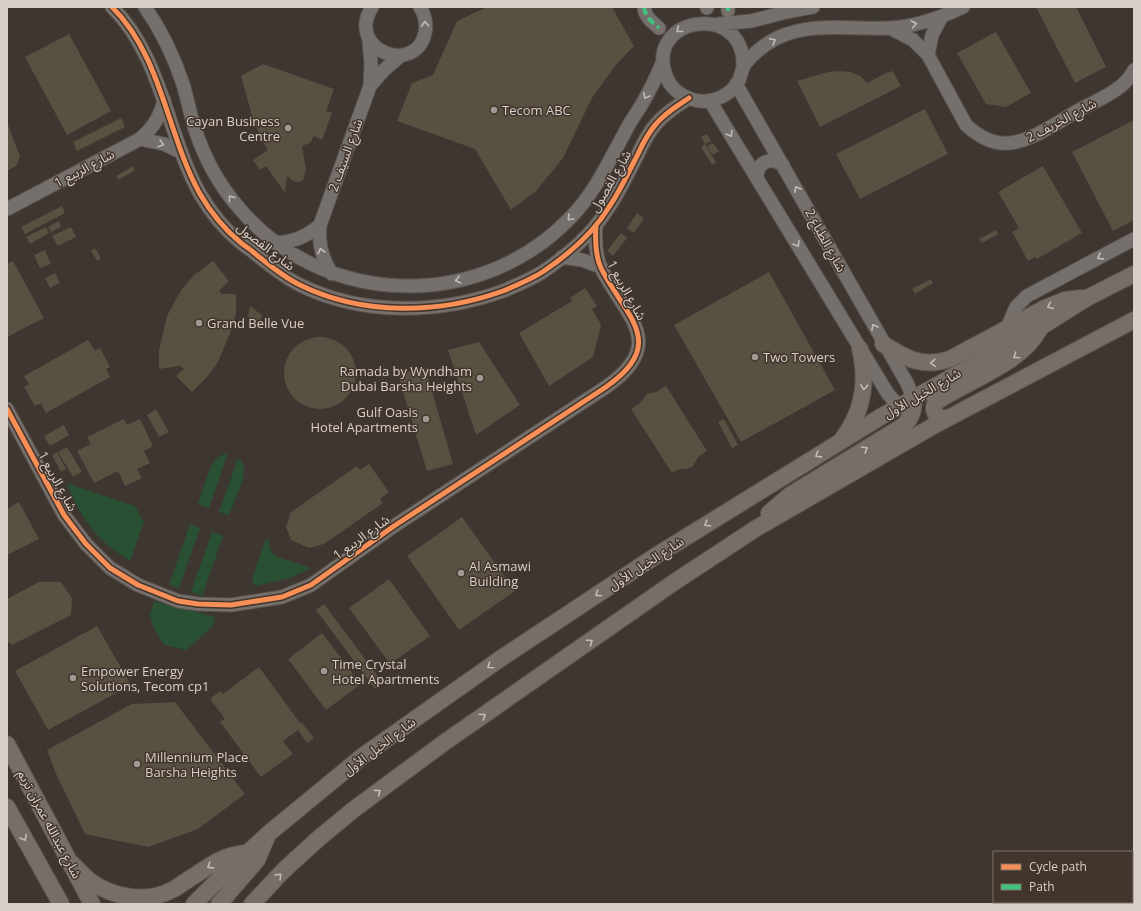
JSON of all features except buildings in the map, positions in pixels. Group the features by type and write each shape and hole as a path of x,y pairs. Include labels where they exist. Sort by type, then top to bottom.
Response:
{"main road":[{"name":"شارع الخيل الأول","path":"194,904 246,853 364,755 500,658 657,556 841,441 913,398 1041,327 1087,298 1134,274"},
{"path":"884,344 900,355 918,362 939,362 950,359 1055,303 1087,298"},
{"path":"252,904 284,870 353,810 445,742 673,583 755,529 941,421 1134,320"},
{"path":"941,421 935,414 934,410 936,402 1018,354 1031,342 1041,327"},
{"path":"841,441 854,421 862,398 864,373 860,349"},
{"path":"755,529 771,510 790,495 903,426 912,414 914,406 913,398"},
{"path":"899,406 912,414 941,421"},
{"path":"879,418 889,418 893,423 892,429 883,438"},
{"name":"شارع عبدالله عمران تريم","path":"7,744 92,904"},
{"path":"9,812 61,904"},
{"path":"219,904 257,860 268,834"},
{"path":"68,860 90,880 106,890 123,896 141,898 158,895 173,890 219,860 232,855 246,853"},
{"path":"41,869 48,904"}],"street":[{"name":"شارع الفصول","path":"112,7 131,29 164,100 181,152 200,194 214,214 229,232 276,271 300,285 326,296 353,303 385,308 418,308 451,305 483,298 514,287 543,272 581,241 596,225 623,185 644,142 655,125 676,106 689,98"},
{"name":"شارع الفصول","path":"145,7 175,63 201,145 218,179 239,209 275,242 306,262 332,274 354,280 384,285 415,286 446,283 475,276 504,265 531,251 553,235 590,195 604,172 624,133 643,103 663,61"},
{"name":"شارع السيف 2","path":"332,274 321,251 319,234 320,225 370,86 371,63 366,23 368,14 372,7"},
{"name":"شارع السيف 2","path":"370,86 384,70 400,56 408,54 417,48 425,35 426,21 420,7"},
{"path":"644,7 650,20 659,28"},
{"path":"719,24 751,20 813,7"},
{"path":"744,66 764,46 777,38 790,33 821,28 890,28 925,22 963,7"},
{"path":"928,55 932,35 942,16"},
{"path":"709,21 719,24 727,28 738,41 744,57 744,66 736,84 729,92 720,98 710,101 696,100 680,94 673,88 664,71 663,61 667,43 673,34 689,23 709,21"},
{"name":"شارع الخريف 2","path":"890,28 913,40 928,55 966,125 974,133 996,143 1020,141 1057,123 1114,92 1129,78 1134,70"},
{"path":"369,40 382,53 391,56 400,56"},
{"name":"شارع الطباع 2","path":"736,84 906,383 913,398"},
{"name":"شارع الربيع 1","path":"7,209 140,139 158,119 164,100"},
{"name":"شارع الطباع 2","path":"710,101 860,349 888,394 899,406"},
{"path":"140,139 164,144 181,152"},
{"path":"757,178 759,167 768,161 773,160 783,165"},
{"path":"275,242 297,240 307,235 320,225"},
{"name":"شارع الربيع 1","path":"7,409 64,515 86,544 110,568 138,585 152,591 178,600 198,604 230,606 282,597 311,585 322,578 394,526 606,387 627,370 637,350 638,338 636,325 601,267 596,246 596,225"},
{"path":"1007,328 1016,307 1028,296 1134,239"},
{"name":"شارع الربيع 1","path":"562,257 582,260 601,267"}],"green space":[{"path":"228,453 209,508 198,504 213,462 224,454"},
{"path":"238,458 243,466 244,473 229,515 219,512"},
{"path":"67,483 135,506 144,522 130,561 108,546 91,528 77,507"},
{"path":"190,524 200,528 179,588 169,585"},
{"path":"212,532 223,536 202,596 191,592"},
{"path":"265,540 269,541 270,549 275,556 311,568 290,578 256,586 252,579"},
{"path":"154,601 215,617 213,626 186,650 164,645 153,626 150,615"}],"marked path":[{"path":"644,7 647,16 659,28"}],"cycle path":[{"path":"112,7 129,27 142,49 153,72 189,171 200,194 223,226 234,237 294,282 324,295 375,307 427,307 478,299 503,291 544,271 572,250 596,225 617,195 643,143 653,128 667,113 689,98"},
{"path":"7,409 64,515 86,544 110,568 138,585 178,601 198,604 231,605 282,597 311,585 394,526 606,387 625,371 635,356 639,342 636,329 630,315 610,285 599,263 596,247 596,225"}],"place":[{"name":"Tecom ABC","path":"494,110"},
{"name":"Cayan Business Centre","path":"288,128"},
{"name":"Grand Belle Vue","path":"199,323"},
{"name":"Two Towers","path":"755,357"},
{"name":"Ramada by Wyndham Dubai Barsha Heights","path":"480,378"},
{"name":"Gulf Oasis Hotel Apartments","path":"426,419"},
{"name":"Al Asmawi Building","path":"461,573"},
{"name":"Time Crystal Hotel Apartments","path":"324,671"},
{"name":"Empower Energy Solutions, Tecom cp1","path":"73,678"},
{"name":"Millennium Place Barsha Heights","path":"137,764"}]}
